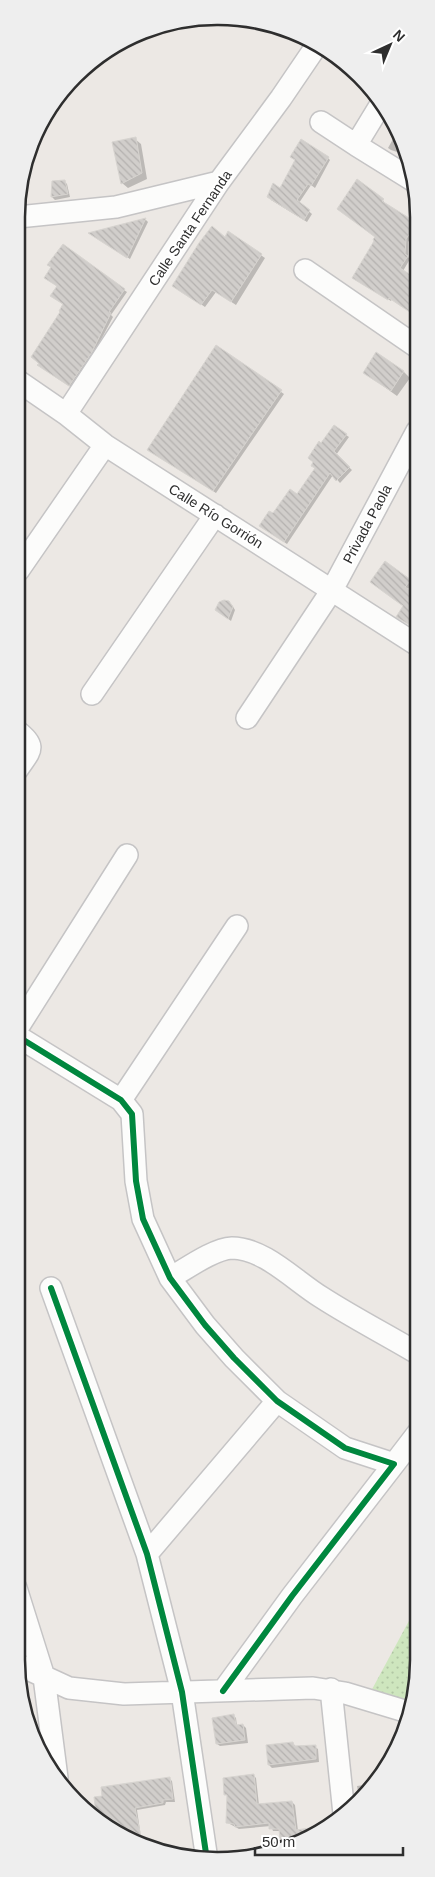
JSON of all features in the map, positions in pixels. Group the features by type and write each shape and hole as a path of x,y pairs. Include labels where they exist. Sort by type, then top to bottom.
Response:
{"street":[{"name":"Calle Santa Fernanda","path":"66,414 219,182 313,51"},
{"path":"356,145 377,109"},
{"path":"321,122 405,175"},
{"path":"25,216 116,207 219,182"},
{"path":"305,270 410,342"},
{"name":"Calle Río Gorrión","path":"25,386 66,414 105,445 410,640"},
{"name":"Privada Paola","path":"247,718 332,590 410,444"},
{"path":"25,561 105,445"},
{"path":"92,694 215,515"},
{"path":"25,737 31,745 30,751 25,758"},
{"path":"25,1016 127,855"},
{"path":"121,1100 237,926"},
{"path":"25,1041 121,1100 132,1114 136,1181 143,1219 170,1278 234,1358 277,1401 346,1448 394,1464"},
{"path":"170,1278 217,1252 231,1248 246,1250 264,1257 320,1297 410,1349"},
{"path":"51,1288 148,1554 182,1692 206,1852"},
{"path":"148,1554 277,1401"},
{"path":"223,1691 292,1596 410,1443"},
{"path":"25,1617 44,1677 55,1763"},
{"path":"25,1668 69,1688 124,1694 313,1688 331,1690 403,1710"},
{"path":"331,1690 343,1805"}],"green space":[{"path":"410,1619 410,1672 404,1704 370,1693"}],"building":[{"path":"136,137 142,173 121,184 112,142"},
{"path":"301,139 329,157 311,186 308,184 297,200 310,210 304,220 267,197 273,183 280,188 295,160 290,157"},
{"path":"357,179 384,199 382,201 410,219 410,233 406,239 405,254 408,256 400,268 410,274 410,312 389,298 388,300 352,278 375,237 337,209"},
{"path":"65,180 68,194 51,197 52,181"},
{"path":"146,218 127,258 88,233 111,227"},
{"path":"212,226 225,237 228,231 262,254 231,302 212,290 201,305 172,286"},
{"path":"63,244 125,289 109,312 111,313 92,352 69,386 37,365 39,364 31,357 60,312 63,304 50,296 57,286 44,278 51,267 47,265"},
{"path":"216,345 282,390 213,491 147,450"},
{"path":"376,352 404,371 391,391 363,373"},
{"path":"334,425 347,434 334,451 350,467 336,481 330,473 284,542 259,526 269,511 273,513 290,489 297,494 315,468 311,466 313,462 308,458 319,441 321,443"},
{"path":"385,561 410,579 405,587 410,590 410,625 396,617 403,606 370,582"},
{"path":"229,601 233,607 228,619 215,610 219,602"},
{"path":"234,1714 236,1725 243,1724 245,1740 216,1744 212,1718"},
{"path":"293,1742 294,1746 316,1745 316,1759 268,1765 266,1745"},
{"path":"254,1774 257,1804 292,1801 296,1830 310,1828 280,1842 279,1829 269,1829 269,1823 235,1827 234,1824 226,1823 227,1795 224,1795 223,1778"},
{"path":"170,1777 173,1799 163,1800 163,1803 135,1808 140,1835 111,1820 95,1808 94,1797 102,1796 101,1787"}],"cycle path":[{"path":"25,1041 121,1100 132,1114 136,1181 143,1219 170,1278 205,1325 234,1358 277,1401 345,1448 394,1464 292,1596 223,1691"},
{"path":"51,1288 147,1554 182,1692 206,1852"}]}
